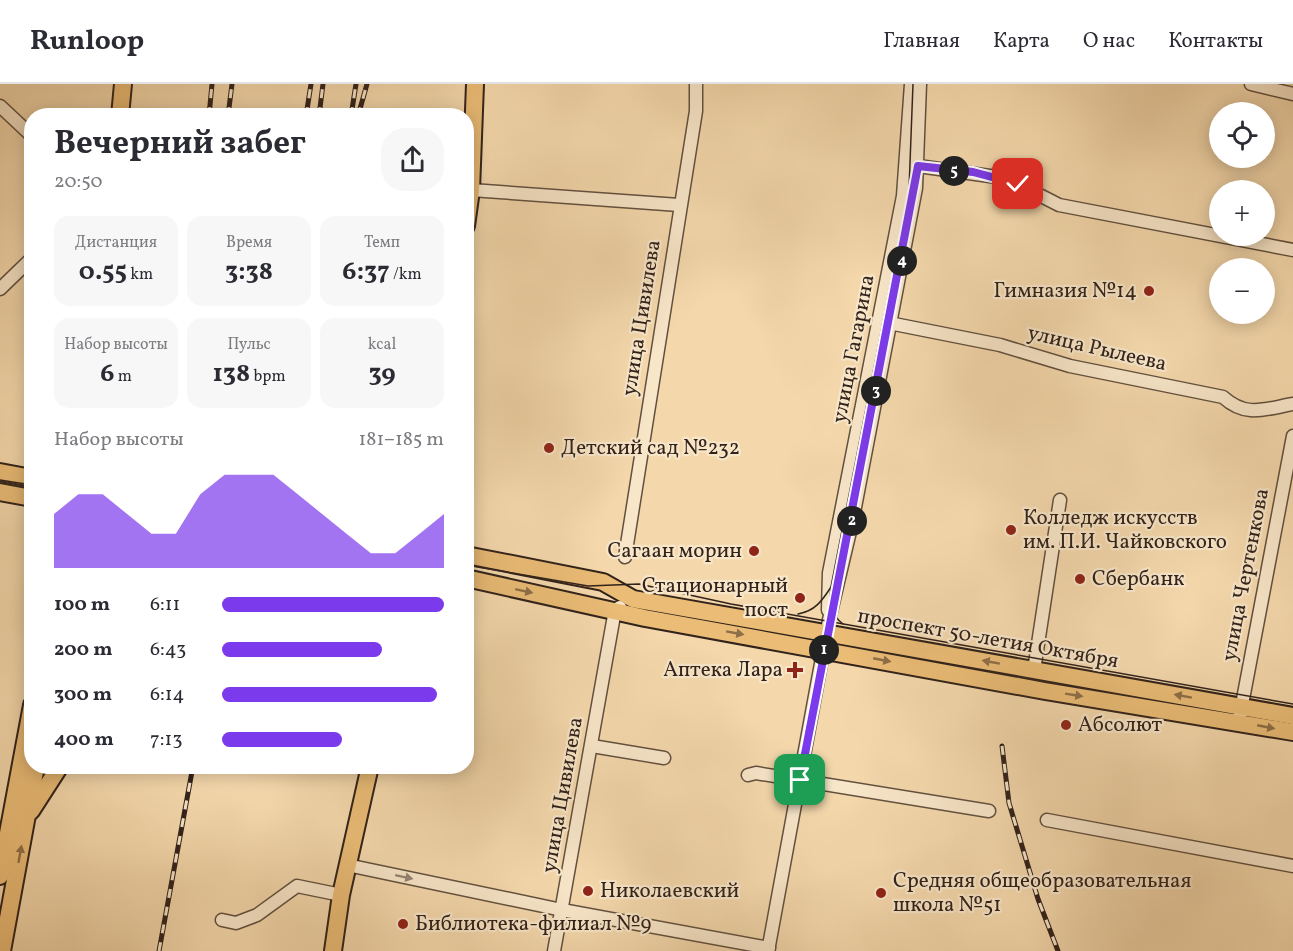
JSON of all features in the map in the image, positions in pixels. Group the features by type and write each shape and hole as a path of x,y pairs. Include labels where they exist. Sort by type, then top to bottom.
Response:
{"main road":[{"path":"121,108 123,84"},
{"path":"132,108 133,84"},
{"path":"474,126 476,84"},
{"path":"0,472 24,476"},
{"path":"0,492 24,496"},
{"name":"проспект 50-летия Октября","path":"474,557 603,582 633,599 1034,670 1240,714 1293,732"},
{"name":"проспект 50-летия Октября","path":"474,580 615,610 827,634 1045,691 1240,714 1293,716"},
{"path":"0,876 24,748"},
{"path":"2,951 3,932 35,774"},
{"path":"27,816 55,774"},
{"path":"333,951 341,895 367,774"}],"street":[{"name":"улица Цивилева","path":"625,557 679,205 696,111 696,84"},
{"name":"улица Гагарина","path":"827,634 829,573 903,196 910,84"},
{"name":"улица Гагарина","path":"768,950 918,166 920,84"},
{"path":"1251,84 1293,94"},
{"path":"0,106 24,128"},
{"path":"918,166 973,172 1018,184 1059,205 1293,250"},
{"path":"474,190 679,205"},
{"path":"0,289 24,266"},
{"name":"улица Рылеева","path":"889,323 1000,345 1070,366 1223,397 1233,406 1244,410 1293,404"},
{"name":"улица Чертенкова","path":"1240,714 1293,436"},
{"path":"1034,670 1060,500"},
{"path":"615,610 633,599"},
{"name":"улица Цивилева","path":"554,951 615,610"},
{"path":"592,746 664,758"},
{"path":"748,775 756,773 989,811"},
{"path":"1047,820 1293,866"},
{"path":"347,864 562,910 768,950"},
{"path":"222,920 236,923 257,915 297,886 341,895"}],"tram line":[{"path":"843,624 835,616 831,607 831,587 909,189 913,84"},
{"path":"0,480 24,484"},
{"path":"474,566 588,586 639,584 731,604 1293,704"},
{"path":"798,614 818,605 831,587"}],"railway":[{"path":"210,108 212,84"},
{"path":"229,108 232,84"},
{"path":"307,108 311,84"},
{"path":"320,108 323,84"},
{"path":"352,108 356,84"},
{"path":"360,108 367,84"},
{"path":"1002,746 1009,803 1038,899 1058,951"},
{"path":"159,951 192,774"}],"place":[{"name":"Гимназия №14","path":"1149,291"},
{"name":"Детский сад №232","path":"549,448"},
{"name":"Колледж искусств им. П.И. Чайковского","path":"1011,530"},
{"name":"Сагаан морин","path":"754,551"},
{"name":"Сбербанк","path":"1080,579"},
{"name":"Стационарный пост","path":"800,598"},
{"name":"Аптека Лара","path":"795,670"},
{"name":"Абсолют","path":"1066,725"},
{"name":"Николаевский","path":"588,891"},
{"name":"Средняя общеобразовательная школа №51","path":"881,893"},
{"name":"Библиотека-филиал №9","path":"403,924"}],"route":[{"path":"800,780 829,620 852,523 916,188 918,166 973,172 1018,184"}]}
